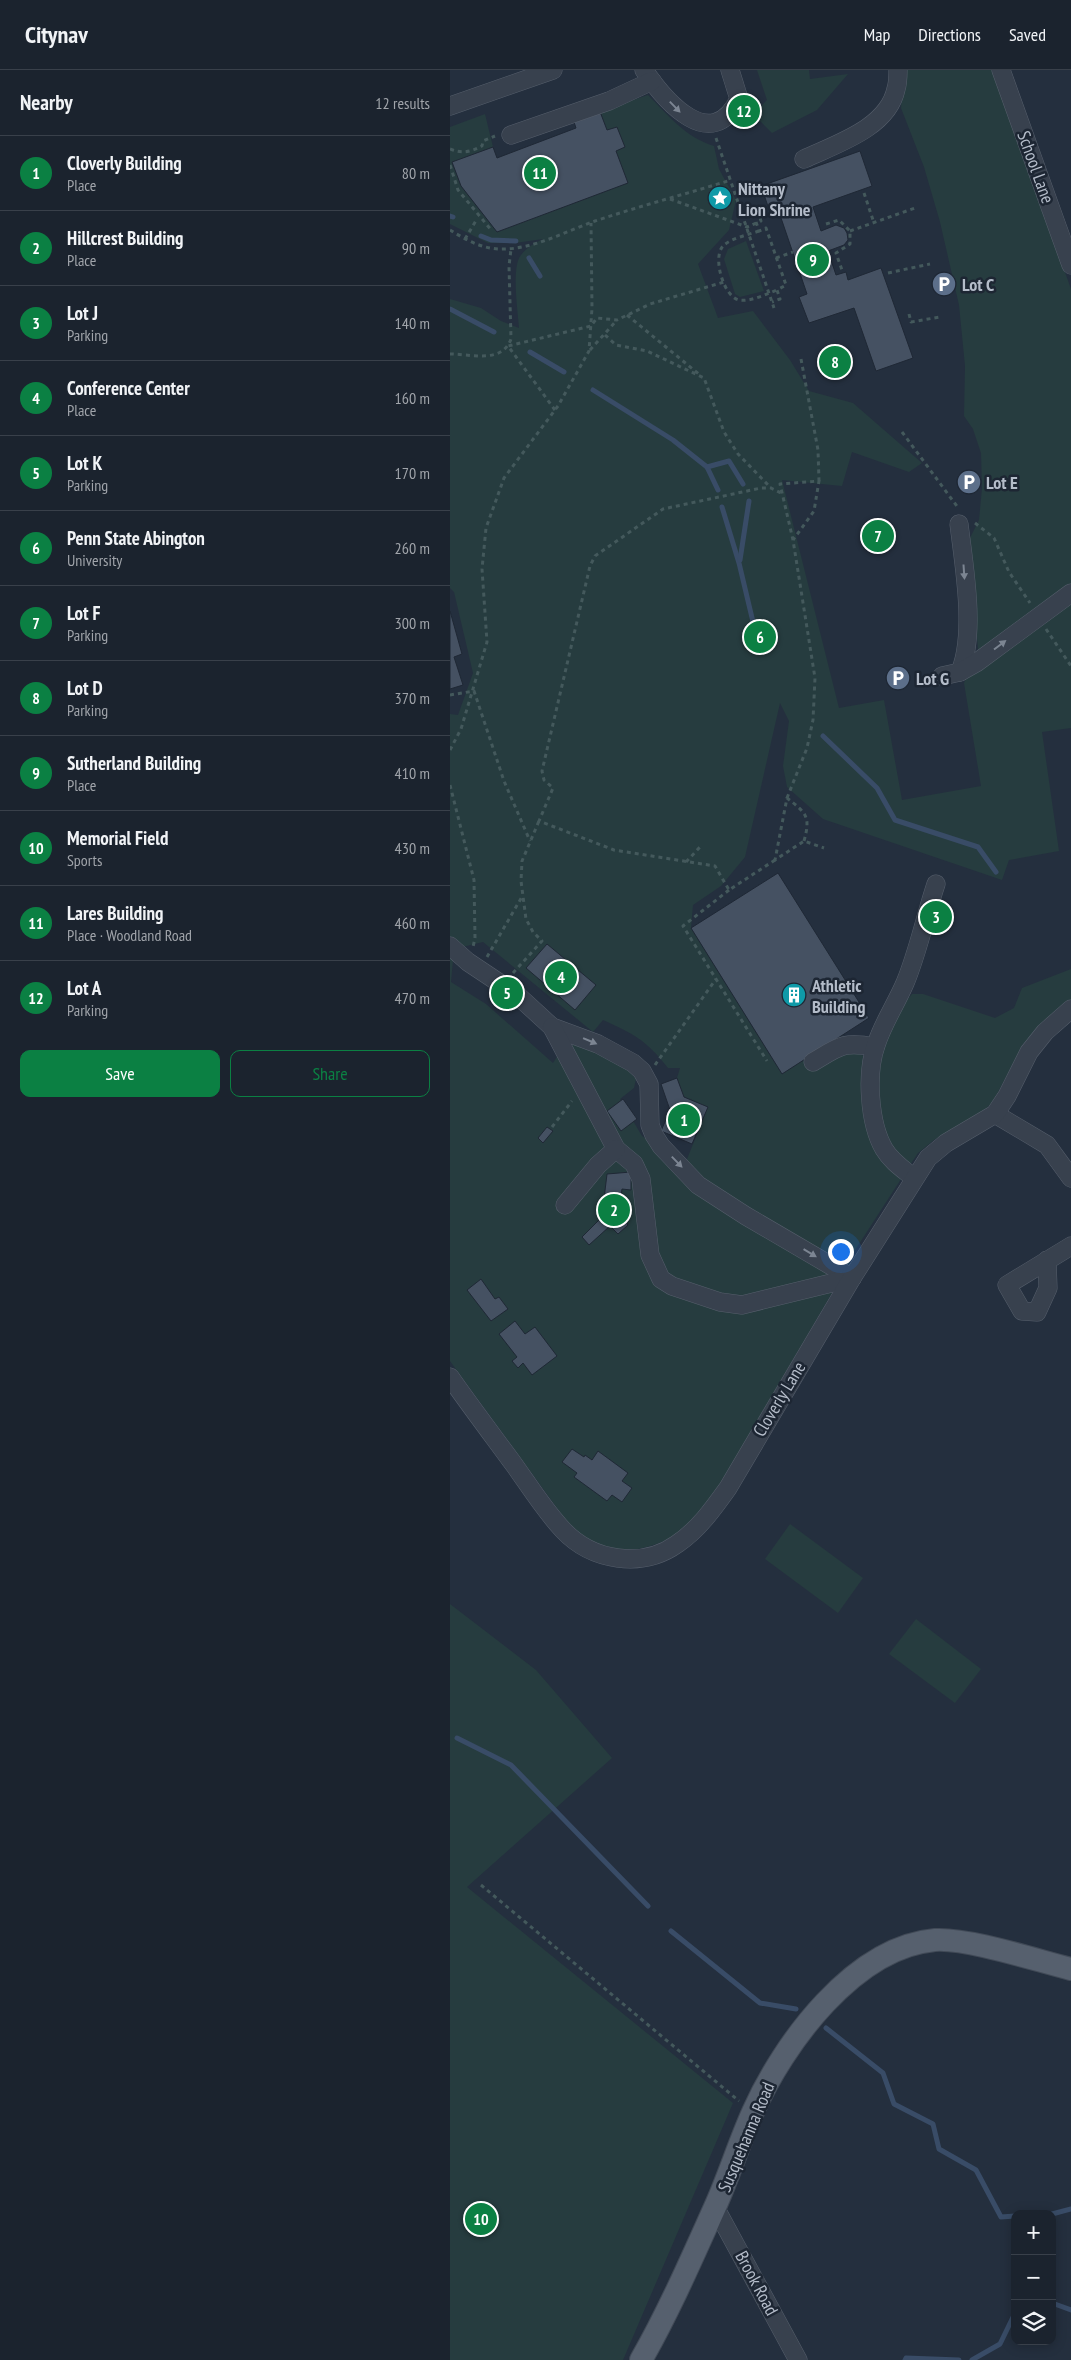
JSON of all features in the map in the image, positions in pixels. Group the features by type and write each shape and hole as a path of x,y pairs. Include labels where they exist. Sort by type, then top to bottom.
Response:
{"main road":[{"name":"Susquehanna Road","path":"641,2360 716,2206 752,2113 768,2082 787,2051 831,1996 872,1962 890,1952 911,1944 936,1940 958,1942 1071,1969"}],"street":[{"path":"450,106 553,70"},
{"path":"511,135 609,101 648,76 682,115 699,123 714,123 725,118 739,99 730,70"},
{"path":"804,159 848,139 881,116 890,105 896,90 898,70"},
{"name":"School Lane","path":"1000,70 1071,265"},
{"path":"960,672 966,657 968,625 965,519"},
{"path":"942,676 960,672 976,663 1071,593"},
{"path":"914,1178 892,1160 884,1150 877,1135 872,1106 870,1073 875,1047 884,1022 905,982 936,884"},
{"path":"450,946 468,962 503,984 552,1027 619,1054 633,1063 646,1077 649,1084 650,1125 654,1135 661,1146 698,1184 746,1216 852,1278"},
{"name":"Cloverly Lane","path":"450,1377 563,1531 579,1544 597,1554 613,1558 653,1556 676,1545 712,1512 852,1278 928,1158 946,1143 995,1114 1007,1096 1029,1052 1045,1032 1071,1009"},
{"path":"552,1027 616,1149 634,1164 641,1179 650,1255 661,1279 672,1286 720,1302 742,1305 852,1278"},
{"path":"813,1062 841,1045 852,1043 875,1047"},
{"path":"995,1114 1047,1145 1071,1178"},
{"path":"565,1205 598,1165 616,1149"},
{"path":"1047,1260 1071,1246"},
{"name":"Brook Road","path":"716,2206 798,2360"}],"path":[{"path":"450,149 458,152 471,152 482,146 483,141 498,135 511,135"},
{"path":"719,149 774,308"},
{"path":"450,165 458,190 492,230"},
{"path":"450,230 465,239 491,248 511,249 552,238 591,223 731,180"},
{"path":"864,193 874,223"},
{"path":"669,199 746,226 761,221 758,212 743,216"},
{"path":"850,231 915,208"},
{"path":"465,239 477,219"},
{"path":"826,224 839,220 850,231 850,244 836,253 842,270"},
{"path":"756,222 759,231"},
{"path":"589,351 591,326 591,223"},
{"path":"766,228 786,285 777,290 746,300 739,300 728,292 717,261 719,251 726,244 749,234 766,228"},
{"path":"450,354 489,356 500,354 508,346 511,339 509,266 511,249"},
{"path":"776,258 792,252"},
{"path":"888,273 930,264"},
{"path":"450,750 462,729 487,642 482,569 486,528 504,478 555,410 589,351 617,320 650,304 724,282"},
{"path":"772,302 780,299 777,290"},
{"path":"909,314 911,322 940,317"},
{"path":"627,315 704,378 724,432 738,454 771,488 782,494"},
{"path":"508,346 591,326 597,318 617,320"},
{"path":"605,335 616,345 647,351 704,378"},
{"path":"508,346 555,410"},
{"path":"793,540 814,511 819,481 818,450 801,359"},
{"path":"902,432 965,519 994,538 1009,572 1040,616 1071,666"},
{"path":"775,860 787,798 807,748 813,720 815,678 793,540 780,484 819,481"},
{"path":"503,984 542,941 529,927 523,895 522,861 553,788 544,780 542,771 590,566 595,556 663,509 771,488"},
{"path":"450,695 474,691"},
{"path":"474,691 504,781 530,841"},
{"path":"450,785 474,880 475,938 468,962"},
{"path":"767,1061 683,926 729,890 804,841 809,824 803,811 787,798"},
{"path":"539,821 614,850 715,866 729,890"},
{"path":"804,841 824,848"},
{"path":"686,862 700,847"},
{"path":"492,950 523,895"},
{"path":"526,958 532,961"},
{"path":"646,1077 716,979"},
{"path":"552,1126 584,1087"},
{"path":"481,1885 752,2113"}],"green space":[{"path":"757,70 809,70 810,79 848,74 817,110 772,133 753,114 767,100"},
{"path":"904,70 993,70 1071,289 1071,728 1042,732 1059,851 1009,860 1002,880 823,819 787,787 783,766 789,721 780,703 745,857 721,886 693,905 691,928 782,1073 804,1060 811,1070 851,1051 864,1056 864,1103 903,1176 848,1261 850,1262 703,1512 680,1532 654,1545 626,1550 612,1549 598,1545 585,1538 565,1519 450,1361 450,714 458,715 473,673 454,592 450,588 450,299 481,308 501,321 519,328 516,279 518,261 526,250 543,239 515,243 488,243 450,224 450,127 485,114 493,147 452,163 461,186 497,232 627,183 616,151 625,147 617,127 607,130 600,111 648,95 670,118 686,131 694,137 714,146 719,169 736,200 729,230 698,264 718,318 753,311 790,360 809,391 853,403 922,463 909,472 852,452 842,486 782,480 839,708 884,700 902,800 981,786 964,683 978,649 969,540 979,520 982,488 981,453 973,429 964,416 965,366 959,305 940,222 924,167 901,108","holes":["483,942 593,1032 603,1020 639,1039 668,1068 680,1068 677,1078 684,1097 708,1107 685,1164 642,1136 620,1099 634,1088 636,1079 630,1072 608,1057 575,1044 560,1052 553,1063 486,1004 451,982 454,949"]},
{"path":"746,241 764,291 740,297 735,294 724,259 728,249"},
{"path":"1071,969 1071,1000 1051,1015 1023,1044 993,1102 981,1113 934,1140 918,1153 910,1165 893,1149 885,1131 880,1111 878,1090 884,1048 891,1028 900,1010 912,994 923,994 995,1018 1014,1008 1022,988"},
{"path":"790,1524 863,1578 838,1613 765,1559"},
{"path":"450,1604 536,1670 612,1758 467,1887 733,2103 623,2360 450,2360"},
{"path":"916,1619 981,1669 955,1703 889,1654"}],"building":[{"path":"599,109 607,130 617,127 625,147 616,151 628,183 497,232 461,186 452,162 493,147 497,158 576,128 573,119"},
{"path":"860,151 872,186 813,207 821,231 836,225 844,228 847,233 848,240 844,245 828,251 836,275 846,272 848,280 881,268 913,358 876,371 854,308 809,323 799,297 807,294 780,215 772,218 761,186"},
{"path":"450,611 462,654 454,657 463,685 450,689"},
{"name":"Athletic Building","path":"778,873 869,1018 782,1074 691,928"},
{"path":"547,944 596,985 575,1010 526,968"},
{"path":"677,1078 684,1097 708,1107 692,1144 661,1131 670,1110 661,1084"},
{"path":"623,1099 637,1119 621,1131 607,1111"},
{"path":"547,1127 553,1131 543,1143 538,1138"},
{"path":"631,1172 631,1190 622,1189 620,1203 627,1208 626,1213 620,1213 628,1225 618,1234 610,1226 589,1245 582,1237 603,1216 600,1211 603,1207 607,1174"},
{"path":"481,1279 495,1299 499,1297 508,1309 491,1321 467,1290"},
{"path":"515,1321 525,1334 535,1327 557,1356 532,1375 523,1363 518,1368 512,1361 517,1357 499,1334"},
{"path":"572,1449 592,1460 598,1451 628,1473 622,1481 632,1488 622,1502 612,1495 607,1501 574,1477 577,1473 562,1462"}],"waterway":[{"path":"481,236 491,240 516,241"},
{"path":"529,258 540,276"},
{"path":"450,309 494,332"},
{"path":"530,352 564,372"},
{"path":"593,390 673,440 707,467 718,490"},
{"path":"707,467 729,461 743,484"},
{"path":"740,560 749,501"},
{"path":"722,507 739,563 758,643"},
{"path":"823,736 877,788 895,820 978,847 996,872"},
{"path":"457,1738 511,1765 648,1906"},
{"path":"671,1931 760,2003 796,2009"},
{"path":"826,2028 883,2073 894,2104 933,2124 939,2149 976,2170 1001,2217 1011,2216"},
{"path":"1056,2213 1071,2209"},
{"path":"1056,2304 1071,2310"},
{"path":"972,2360 1000,2344 1011,2321"},
{"path":"905,2360 906,2358 959,2360"}],"place":[{"name":"Lot A","path":"744,111"},
{"name":"Lares Building","path":"540,173"},
{"name":"Nittany Lion Shrine","path":"720,198"},
{"name":"Sutherland Building","path":"813,260"},
{"name":"Lot C","path":"944,284"},
{"name":"Lot D","path":"835,362"},
{"name":"Lot E","path":"969,482"},
{"name":"Lot F","path":"878,536"},
{"name":"Penn State Abington","path":"760,637"},
{"name":"Lot G","path":"898,678"},
{"name":"Lot J","path":"936,917"},
{"name":"Conference Center","path":"561,977"},
{"name":"Lot K","path":"507,993"},
{"name":"Athletic Building","path":"794,995"},
{"name":"Cloverly Building","path":"684,1120"},
{"name":"Hillcrest Building","path":"614,1210"},
{"name":"Memorial Field","path":"481,2219"}]}
